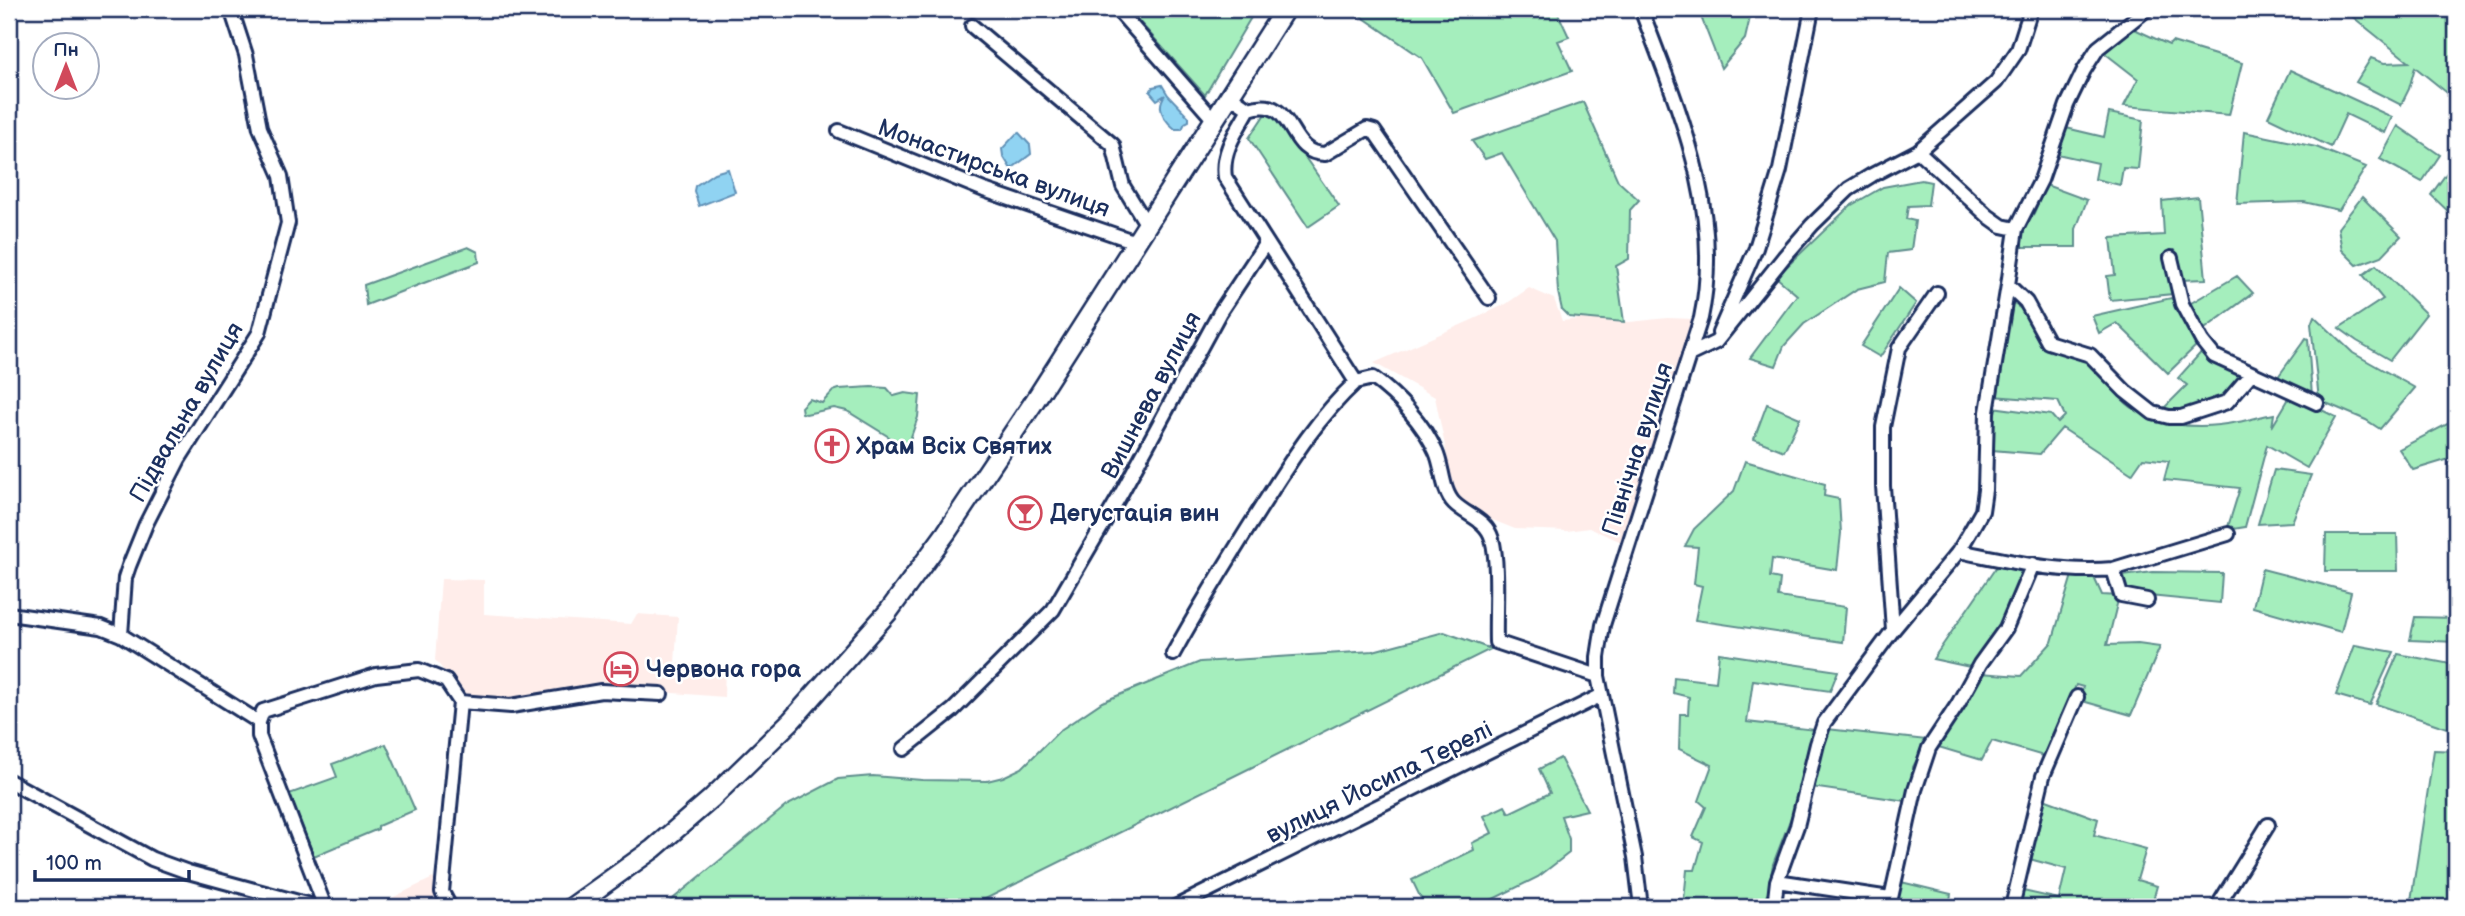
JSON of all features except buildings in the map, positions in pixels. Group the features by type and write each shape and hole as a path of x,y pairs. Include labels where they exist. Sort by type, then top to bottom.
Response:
{"highway":[{"path":"572,907 653,849 711,799 791,721 888,612 946,533 1285,9"}],"street":[{"name":"Підвальна вулиця","path":"121,635 125,578 146,524 179,459 259,333 288,223 281,176 260,128 246,55 231,9"},
{"path":"1117,9 1214,120"},
{"name":"Північна вулиця","path":"1641,9 1684,124 1703,204 1707,275 1706,295 1689,355 1603,625 1598,657 1598,676 1635,857 1642,907"},
{"path":"1716,342 1756,248 1780,170 1812,9"},
{"path":"1689,355 1716,342 1805,233 1849,189 1918,151 1996,82 2018,50 2031,9"},
{"path":"1774,907 1777,881 1797,826 1824,723 1894,630 1959,551 1982,511 1987,412 2016,229 2041,180 2067,104 2084,70 2098,48 2147,9"},
{"name":"Монастирська вулиця","path":"972,26 1113,145 1123,186 1147,225"},
{"path":"1230,96 1249,109 1268,105 1273,107 1283,116 1297,138 1310,151 1318,154 1325,154 1367,129 1374,131 1489,298"},
{"path":"1249,109 1231,141 1224,169 1227,184 1356,382"},
{"name":"Монастирська вулиця","path":"839,131 974,187 1136,242"},
{"path":"1918,151 1988,216 2001,226 2016,229"},
{"name":"Вишнева вулиця","path":"904,749 953,710 1053,610 1122,492 1220,312 1265,244"},
{"path":"2171,258 2182,304 2214,356 2317,403"},
{"path":"2008,285 2026,302 2048,342 2090,355 2125,391 2153,412 2169,417 2181,417 2227,402 2250,374"},
{"path":"1894,630 1885,539 1883,427 1899,348 1937,293"},
{"path":"1173,654 1208,592 1320,419 1356,382 1373,379 1385,387 1417,421 1436,451 1452,502 1482,522 1489,532 1494,553 1496,642 1598,676"},
{"path":"1959,551 2033,565 2078,570 2113,569 2228,534"},
{"path":"1777,881 1890,903 1915,790 1929,748 1980,664 2006,628 2033,565"},
{"path":"2113,569 2121,595 2147,600"},
{"path":"9,614 101,626 121,635 259,722"},
{"path":"325,907 259,736 259,722 263,711 376,675 419,670 446,681 460,702 442,892 450,907"},
{"path":"460,702 511,706 601,691 661,694"},
{"name":"вулиця Йосипа Терелі","path":"1175,907 1602,695"},
{"path":"2012,907 2043,776 2077,696"},
{"path":"9,780 152,859 188,872 317,907"},
{"path":"2217,907 2268,825"}],"shaded area":[{"path":"1529,288 1554,299 1562,321 1694,319 1624,543 1589,528 1567,531 1515,529 1480,515 1458,496 1435,397 1374,363 1506,304"},
{"path":"441,579 484,580 484,614 631,624 637,614 678,617 675,663 725,666 724,697 585,686 521,701 475,699 461,691 435,660"},
{"path":"433,878 448,907 373,907"}],"green space":[{"path":"1128,9 1256,9 1205,95"},
{"path":"1371,9 1556,9 1569,37 1558,41 1572,71 1454,113 1422,58 1358,14"},
{"path":"1698,9 1752,9 1745,39 1721,68"},
{"path":"2343,9 2456,9 2456,100 2415,67 2401,105 2356,82 2371,58 2384,63 2409,62"},
{"path":"2130,27 2169,45 2172,42 2242,63 2229,115 2124,106 2138,79 2102,51"},
{"path":"2290,70 2392,117 2385,133 2346,114 2331,147 2268,117"},
{"path":"1583,102 1618,181 1639,200 1630,210 1629,259 1616,266 1624,322 1569,317 1562,310 1558,292 1555,241 1502,153 1485,159 1472,141"},
{"path":"1272,110 1339,206 1308,227 1249,138 1267,111"},
{"path":"2109,113 2143,120 2138,169 2123,168 2120,185 2095,179 2098,163 2057,154 2066,128 2104,137"},
{"path":"2398,126 2440,155 2422,182 2380,159"},
{"path":"2244,132 2316,147 2366,167 2339,210 2304,202 2237,204"},
{"path":"2456,160 2456,219 2431,195"},
{"path":"1921,180 1931,182 1928,205 1908,206 1906,219 1915,221 1911,250 1888,253 1885,282 1857,289 1804,324 1784,346 1776,366 1750,358 1797,295 1776,277 1850,206 1883,187"},
{"path":"2046,185 2087,200 2076,229 2076,247 2022,247 2020,232 2034,213"},
{"path":"2198,197 2206,279 2179,280 2167,255 2173,294 2110,300 2107,276 2115,275 2111,238 2164,235 2162,201"},
{"path":"2362,197 2401,236 2382,256 2357,265 2342,250 2338,228"},
{"path":"468,247 478,252 479,262 366,305 364,285"},
{"path":"2376,265 2426,314 2390,360 2339,328 2383,299 2363,275"},
{"path":"2237,276 2253,293 2202,331 2186,306"},
{"path":"1899,288 1916,303 1880,357 1861,346"},
{"path":"2171,298 2199,343 2168,373 2117,323 2099,333 2092,316"},
{"path":"2014,304 2024,311 2040,344 2077,352 2087,357 2132,408 2160,421 2207,426 2274,414 2272,427 2291,395 2336,417 2307,468 2267,445 2245,527 2227,530 2240,488 2164,480 2169,461 2143,458 2132,474 2062,428 2040,454 1992,450 1992,407 2051,415 2058,423 2065,416 2058,401 1992,396 2011,306"},
{"path":"2314,316 2353,353 2415,388 2380,429 2366,420 2319,400 2311,324"},
{"path":"2306,338 2308,339 2312,396 2275,381"},
{"path":"2204,349 2247,375 2225,399 2183,414 2162,410 2187,385 2178,378"},
{"path":"887,388 894,396 905,393 920,395 918,417 907,448 847,411 834,408 802,413 801,407 809,399 822,403 833,391 839,389"},
{"path":"1767,404 1800,418 1784,451 1754,439"},
{"path":"2455,420 2456,457 2413,470 2399,449"},
{"path":"1745,461 1825,484 1824,496 1839,499 1841,533 1837,570 1772,559 1770,577 1780,579 1778,597 1846,607 1843,642 1695,620 1702,586 1694,584 1698,547 1685,546 1694,529 1734,491"},
{"path":"2274,470 2311,475 2292,522 2258,524"},
{"path":"2326,534 2397,534 2398,571 2325,571"},
{"path":"1999,563 2025,567 2009,612 1975,668 1933,659"},
{"path":"2262,569 2351,592 2341,632 2253,607"},
{"path":"2073,572 2092,573 2102,595 2119,596 2107,645 2138,644 2160,647 2131,715 2079,700 2083,687 2076,685 2047,757 1992,741 1982,760 1935,746 1980,673 2021,676 2052,642"},
{"path":"2153,572 2222,573 2220,603 2139,595 2128,590 2122,582 2123,576"},
{"path":"2415,617 2456,618 2456,642 2410,640"},
{"path":"1444,632 1491,649 969,907 663,907 786,806 838,779 873,776 987,781 1022,768 1059,731 1102,702 1200,662 1373,651"},
{"path":"2355,645 2394,652 2370,705 2336,695"},
{"path":"1719,653 1838,671 1830,691 1753,680 1747,722 1816,730 1802,789 1773,864 1768,893 1763,901 1708,902 1695,907 1651,907 1650,901 1654,900 1684,900 1687,870 1695,870 1703,842 1693,837 1706,807 1699,801 1712,765 1679,749 1680,714 1688,714 1689,697 1673,693 1674,677 1716,682"},
{"path":"2398,654 2456,665 2456,731 2376,704"},
{"path":"1827,729 1927,740 1913,767 1907,801 1811,787"},
{"path":"386,744 415,810 314,856 289,794 337,777 332,764"},
{"path":"2434,750 2456,751 2456,907 2410,907"},
{"path":"1560,758 1587,810 1561,816 1569,839 1569,853 1538,877 1477,907 1425,907 1412,880 1474,850 1472,843 1492,833 1484,816 1505,806 1509,813 1550,793 1539,769"},
{"path":"2041,798 2098,819 2094,835 2146,849 2137,880 2157,886 2151,907 2019,907 2023,891 2059,899 2066,869 2026,858"},
{"path":"1897,881 1951,894 1949,907 1893,907"}],"water":[{"path":"1162,85 1189,117 1182,129 1175,129 1164,117 1161,104 1165,95 1157,100 1150,92 1153,87"},
{"path":"1019,133 1030,145 1031,154 1011,169 1002,149"},
{"path":"728,169 735,192 699,206 695,186 714,173"}],"place":[{"name":"Храм Всіх Святих","path":"832,446"},
{"name":"Дегустація вин","path":"1025,513"},
{"name":"Червона гора","path":"621,669"}]}
